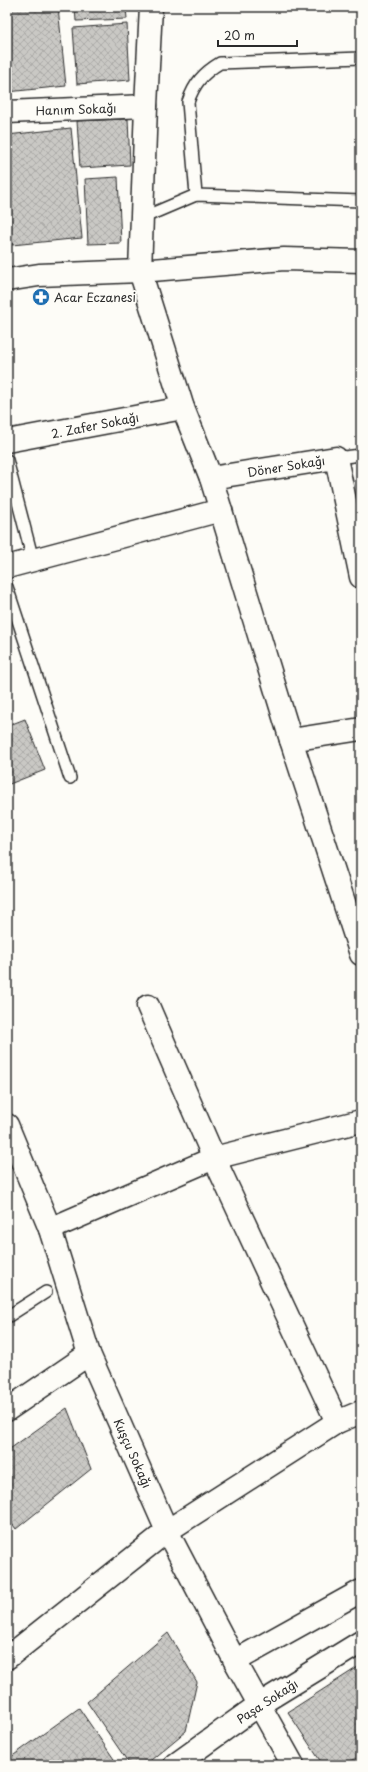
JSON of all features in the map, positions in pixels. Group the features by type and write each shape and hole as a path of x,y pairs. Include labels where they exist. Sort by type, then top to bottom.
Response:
{"street":[{"path":"151,7 140,271 183,408 212,478 291,740 361,954"},
{"name":"Hanım Sokağı","path":"7,112 146,106"},
{"path":"7,280 39,275 140,271 284,259 361,261"},
{"name":"2. Zafer Sokağı","path":"7,441 183,408"},
{"name":"Döner Sokağı","path":"212,478 336,458 361,577"},
{"path":"7,567 221,510"},
{"path":"291,740 361,728"},
{"path":"148,1006 214,1158 337,1422"},
{"path":"50,1229 214,1158 361,1121"},
{"name":"Kuşçu Sokağı","path":"7,1125 50,1229 89,1354 168,1531 235,1661 293,1765"},
{"path":"7,1410 89,1354"},
{"path":"7,1658 168,1531 337,1422 361,1412"},
{"path":"235,1661 361,1591"},
{"name":"Paşa Sokağı","path":"175,1765 260,1704 361,1642"}],"lane":[{"path":"196,195 188,102 200,77 210,69 220,64 361,58"},
{"path":"142,218 196,195 361,201"},
{"path":"336,458 361,455"},
{"path":"7,460 33,560"},
{"path":"7,587 70,778"},
{"path":"7,1316 46,1292"}],"building":[{"path":"7,7 58,7 66,86 7,92"},
{"path":"75,7 126,7 127,19 76,21"},
{"path":"127,24 130,80 77,84 73,28"},
{"path":"128,119 130,165 80,168 77,121"},
{"path":"71,128 82,238 12,245 7,195 7,135"},
{"path":"118,177 121,243 88,244 85,179"},
{"path":"25,719 45,770 7,785 7,726"},
{"path":"67,1408 91,1469 16,1529 7,1517 7,1451"},
{"path":"168,1633 197,1682 186,1731 145,1765 130,1765 87,1702"},
{"path":"361,1665 361,1755 345,1765 323,1765 288,1712"},
{"path":"79,1708 118,1765 9,1765 7,1760"}],"place":[{"name":"Acar Eczanesi","path":"41,297"}]}
